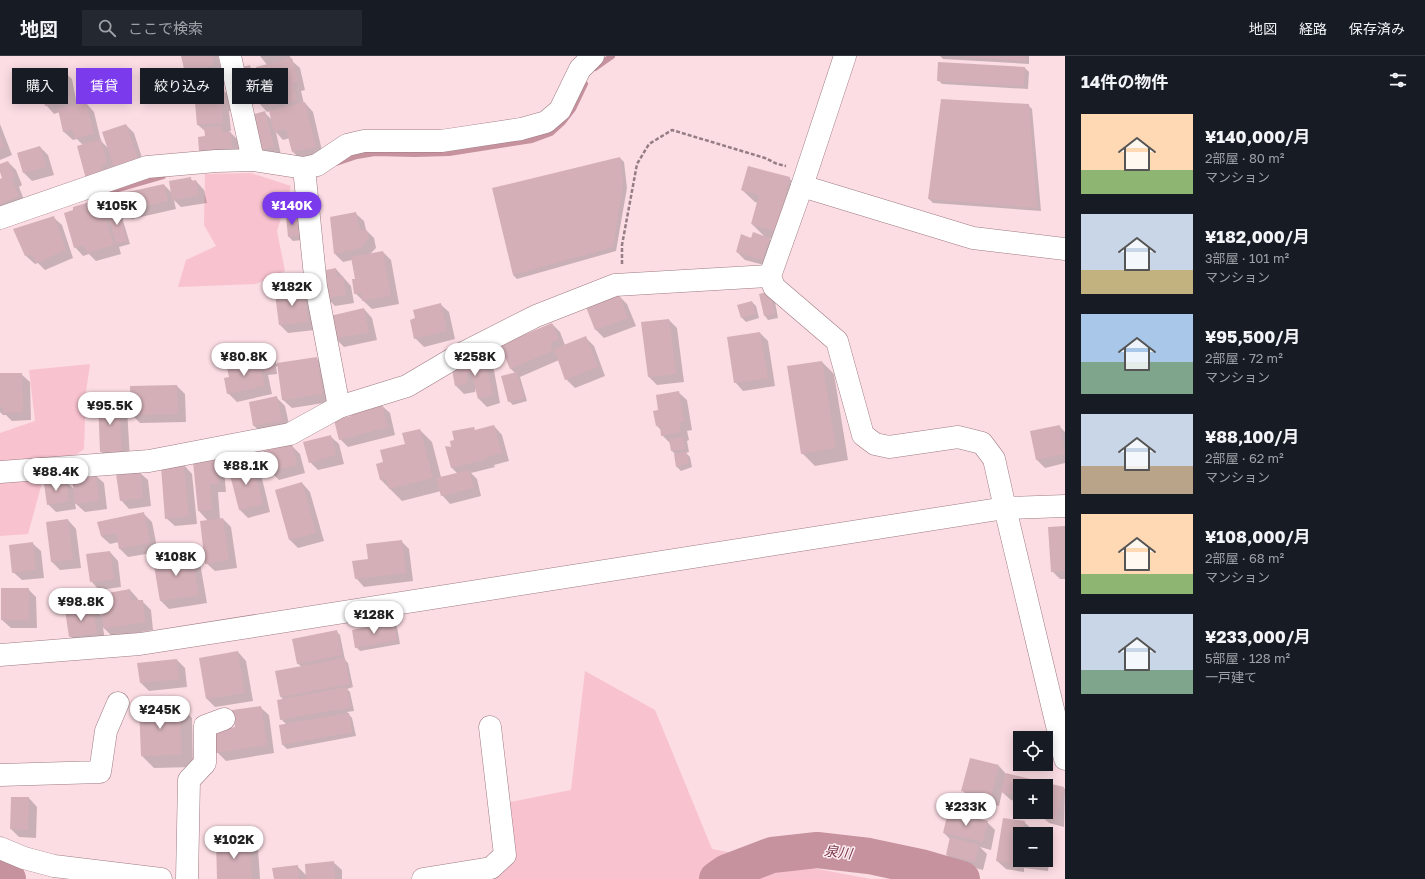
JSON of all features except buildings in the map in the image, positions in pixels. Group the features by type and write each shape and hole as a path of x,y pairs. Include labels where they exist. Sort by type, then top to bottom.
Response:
{"street":[{"path":"230,56 253,160"},
{"path":"0,218 148,167 216,161 253,160 304,172 318,165 347,145 364,141 441,141 522,129 546,122 560,110 580,69 593,56"},
{"path":"845,56 805,179 770,276 774,287 838,341 863,435 876,444 889,447 958,436 982,443 994,459 1065,759"},
{"path":"304,172 316,286 339,407"},
{"path":"805,179 973,238 1065,249"},
{"path":"0,472 148,461 290,434 339,407 408,386 461,354 536,316 615,285 770,276"},
{"path":"0,655 140,644 1005,508 1065,506"},
{"path":"0,775 100,772 106,731 118,704"},
{"path":"187,879 189,780 205,763 205,726 224,719"},
{"path":"423,879 491,868 505,855 490,726"},
{"path":"0,848 24,858 54,866 161,879"}],"path":[{"path":"622,284 622,245 637,164 649,144 672,130 765,158 805,179"}],"shaded area":[{"path":"251,173 291,186 277,231 285,271 256,284 178,287 186,260 216,246 204,225 205,174"},
{"path":"90,364 86,392 84,449 43,479 28,534 0,536 0,433 35,421 29,370"},
{"path":"585,671 655,710 712,849 871,879 453,879 510,865 506,803 571,790"}],"waterway":[{"path":"595,68 612,56"},
{"path":"336,163 357,156 375,153 449,153 532,140 551,133 563,122 573,109 585,84"},
{"path":"111,191 163,176"},
{"name":"泉川","path":"717,879 727,872 772,855 817,850 869,856 921,867 962,879"},
{"name":"泉川","path":"0,877 8,879"}]}
